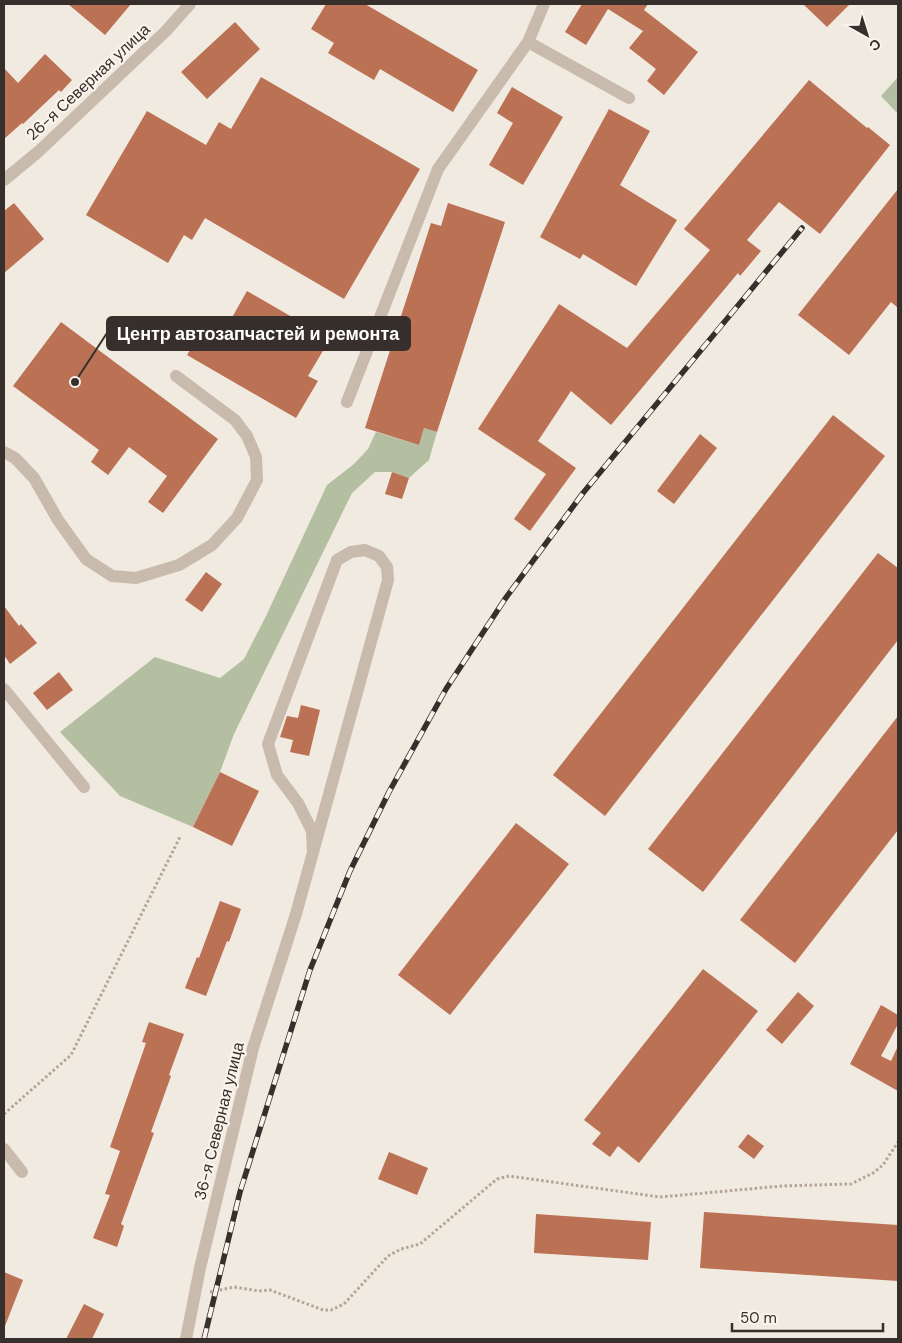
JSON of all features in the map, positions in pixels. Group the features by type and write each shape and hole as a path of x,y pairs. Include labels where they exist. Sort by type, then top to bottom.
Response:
{"street":[{"name":"26-я Северная улица","path":"4,180 38,152 166,31 190,4"},
{"path":"347,402 438,169 528,42 544,4"},
{"path":"528,42 629,98"},
{"path":"4,452 16,458 34,478 58,520 86,558 112,576 136,578 179,565 212,545 237,518 257,480 256,457 247,436 235,420 176,376"},
{"name":"36-я Северная улица","path":"186,1339 193,1300 252,1048 296,914 313,853 388,580 387,567 379,556 365,550 351,552 337,560 268,744 277,775 298,804 312,831 313,853"},
{"path":"4,689 84,787"},
{"path":"4,1149 22,1172"}],"path":[{"path":"4,1114 71,1055 180,837"},
{"path":"193,1300 216,1290 234,1287 259,1291 270,1290 323,1310 331,1310 344,1304 388,1256 401,1249 420,1244 497,1179 509,1176 660,1197 782,1186 851,1184 873,1173 883,1165 898,1142"}],"green space":[{"path":"898,77 898,114 881,96"},
{"path":"424,428 437,432 429,460 409,478 392,472 375,472 352,493 234,734 220,772 193,827 120,796 60,732 155,657 220,678 244,659 327,485 354,464 368,449 376,432 419,445"}],"building":[{"path":"68,4 131,4 105,35"},
{"path":"326,4 365,4 478,70 453,112 380,69 374,80 328,53 334,43 311,29"},
{"path":"582,4 648,4 644,10 698,52 664,95 647,81 656,69 629,48 643,31 608,9 586,45 565,32"},
{"path":"803,4 850,4 827,27"},
{"path":"235,22 260,49 207,99 181,72"},
{"path":"45,54 72,80 61,92 59,90 4,139 4,68 18,83"},
{"path":"261,77 420,169 344,299 205,218 192,240 184,235 168,263 86,215 147,111 206,145 219,122 231,129"},
{"path":"809,80 890,145 820,234 779,202 747,240 761,251 740,276 738,273 611,425 571,391 538,441 576,468 530,531 514,519 546,474 478,429 559,304 627,348 710,250 684,229"},
{"path":"512,87 563,117 523,185 489,165 513,123 497,113"},
{"path":"609,109 650,131 620,185 677,220 636,286 583,254 580,259 540,237"},
{"path":"898,189 898,308 891,302 849,355 798,315"},
{"path":"14,203 44,239 4,273 4,211"},
{"path":"448,203 505,222 437,432 424,428 419,445 365,428 431,223 441,226"},
{"path":"247,291 330,339 308,376 318,381 296,418 187,355 209,318 226,328"},
{"path":"61,322 218,439 163,513 148,502 167,476 129,447 108,475 91,462 99,450 13,386"},
{"path":"833,415 885,456 605,816 553,775"},
{"path":"700,434 717,448 674,504 657,491"},
{"path":"392,472 409,478 402,499 385,494"},
{"path":"878,553 898,568 898,640 703,892 648,849"},
{"path":"206,572 222,584 202,612 185,600"},
{"path":"4,606 19,626 21,624 37,643 10,664 4,655"},
{"path":"59,672 73,690 47,710 33,693"},
{"path":"301,705 320,710 309,756 290,752 293,740 280,737 287,716 298,718"},
{"path":"898,716 898,830 795,963 740,920"},
{"path":"220,772 259,791 232,846 193,827"},
{"path":"516,823 569,864 450,1015 398,975"},
{"path":"220,901 241,909 206,996 185,988 197,957 199,958"},
{"path":"703,969 758,1011 639,1163 618,1146 610,1157 592,1144 601,1133 584,1120"},
{"path":"798,992 814,1006 782,1044 766,1030"},
{"path":"881,1005 898,1015 898,1024 881,1056 891,1061 898,1046 898,1091 850,1064"},
{"path":"149,1022 184,1034 151,1132 154,1133 121,1224 124,1226 117,1247 93,1238 110,1195 105,1194 120,1151 110,1147 146,1043 142,1042"},
{"path":"748,1134 764,1146 754,1159 738,1147"},
{"path":"389,1152 428,1168 417,1195 378,1179"},
{"path":"704,1212 898,1225 898,1281 700,1268"},
{"path":"536,1214 651,1222 648,1260 534,1253"},
{"path":"4,1272 23,1280 5,1326 4,1326"},
{"path":"84,1304 104,1314 92,1339 66,1339"}],"railway":[{"path":"204,1339 240,1192 310,970 350,871 389,792 446,689 505,599 583,493 802,228"}],"place":[{"name":"Центр автозапчастей и ремонта","path":"75,382"}]}
